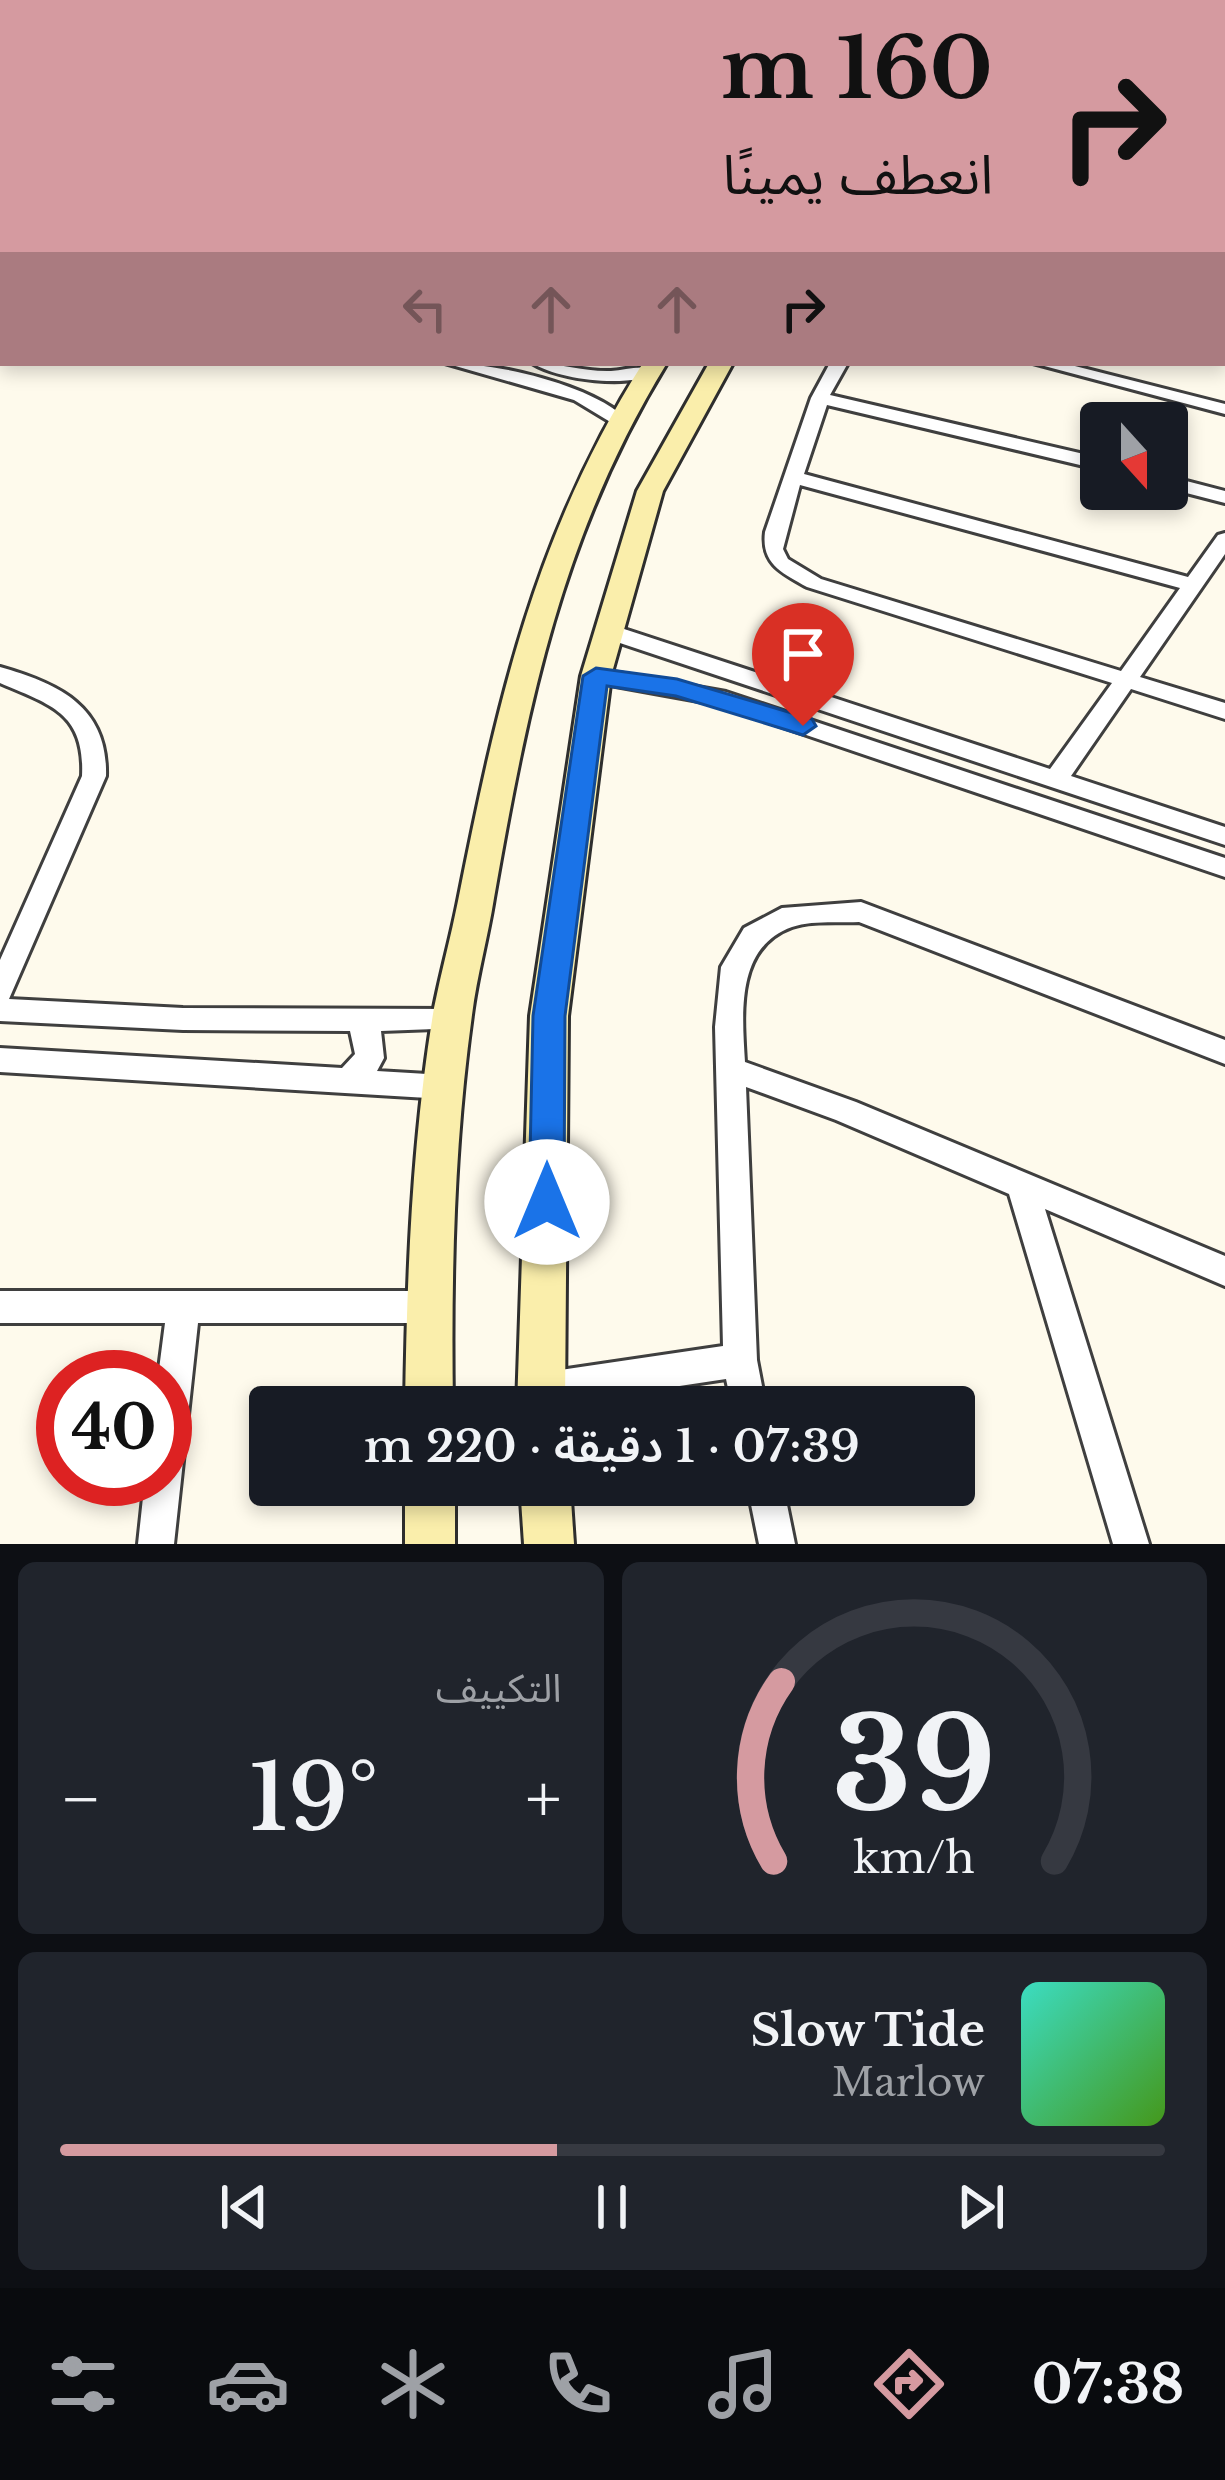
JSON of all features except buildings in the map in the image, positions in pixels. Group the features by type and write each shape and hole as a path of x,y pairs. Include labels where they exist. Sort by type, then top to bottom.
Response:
{"street":[{"path":"466,366 566,392 618,419"},
{"path":"554,366 617,377 652,367"},
{"path":"540,1386 549,1016 596,676 650,491 719,366"},
{"path":"837,366 820,398 792,477 773,549 793,574 866,603 1225,711"},
{"path":"1054,366 1225,409"},
{"path":"429,1386 429,1307 444,1087 502,736 572,514 618,419 652,367"},
{"path":"566,392 588,385 583,373"},
{"path":"820,398 1080,459"},
{"path":"792,477 1193,585"},
{"path":"1188,487 1225,497"},
{"path":"1058,778 1225,539"},
{"path":"607,631 694,656 1225,836"},
{"path":"677,688 674,671 694,656"},
{"path":"0,674 81,715 98,748 94,776 0,991"},
{"path":"596,676 677,688 1225,868"},
{"path":"745,1386 740,1360 729,1027 735,968 753,935 791,915 830,909 893,921 1225,1052"},
{"path":"0,1010 360,1023 452,1020"},
{"path":"348,1082 370,1058 368,1034 360,1023"},
{"path":"0,1060 444,1087"},
{"path":"734,1070 1021,1183 1225,1271"},
{"path":"1021,1183 1131,1544"},
{"path":"0,1307 429,1307"},
{"path":"178,1350 183,1307"},
{"path":"603,1386 740,1360"},
{"path":"156,1544 161,1506"},
{"path":"430,1506 430,1544"},
{"path":"546,1506 548,1544"},
{"path":"769,1506 777,1544"}],"route":[{"path":"547,1202 549,1016 596,676 677,688 803,726"}]}
